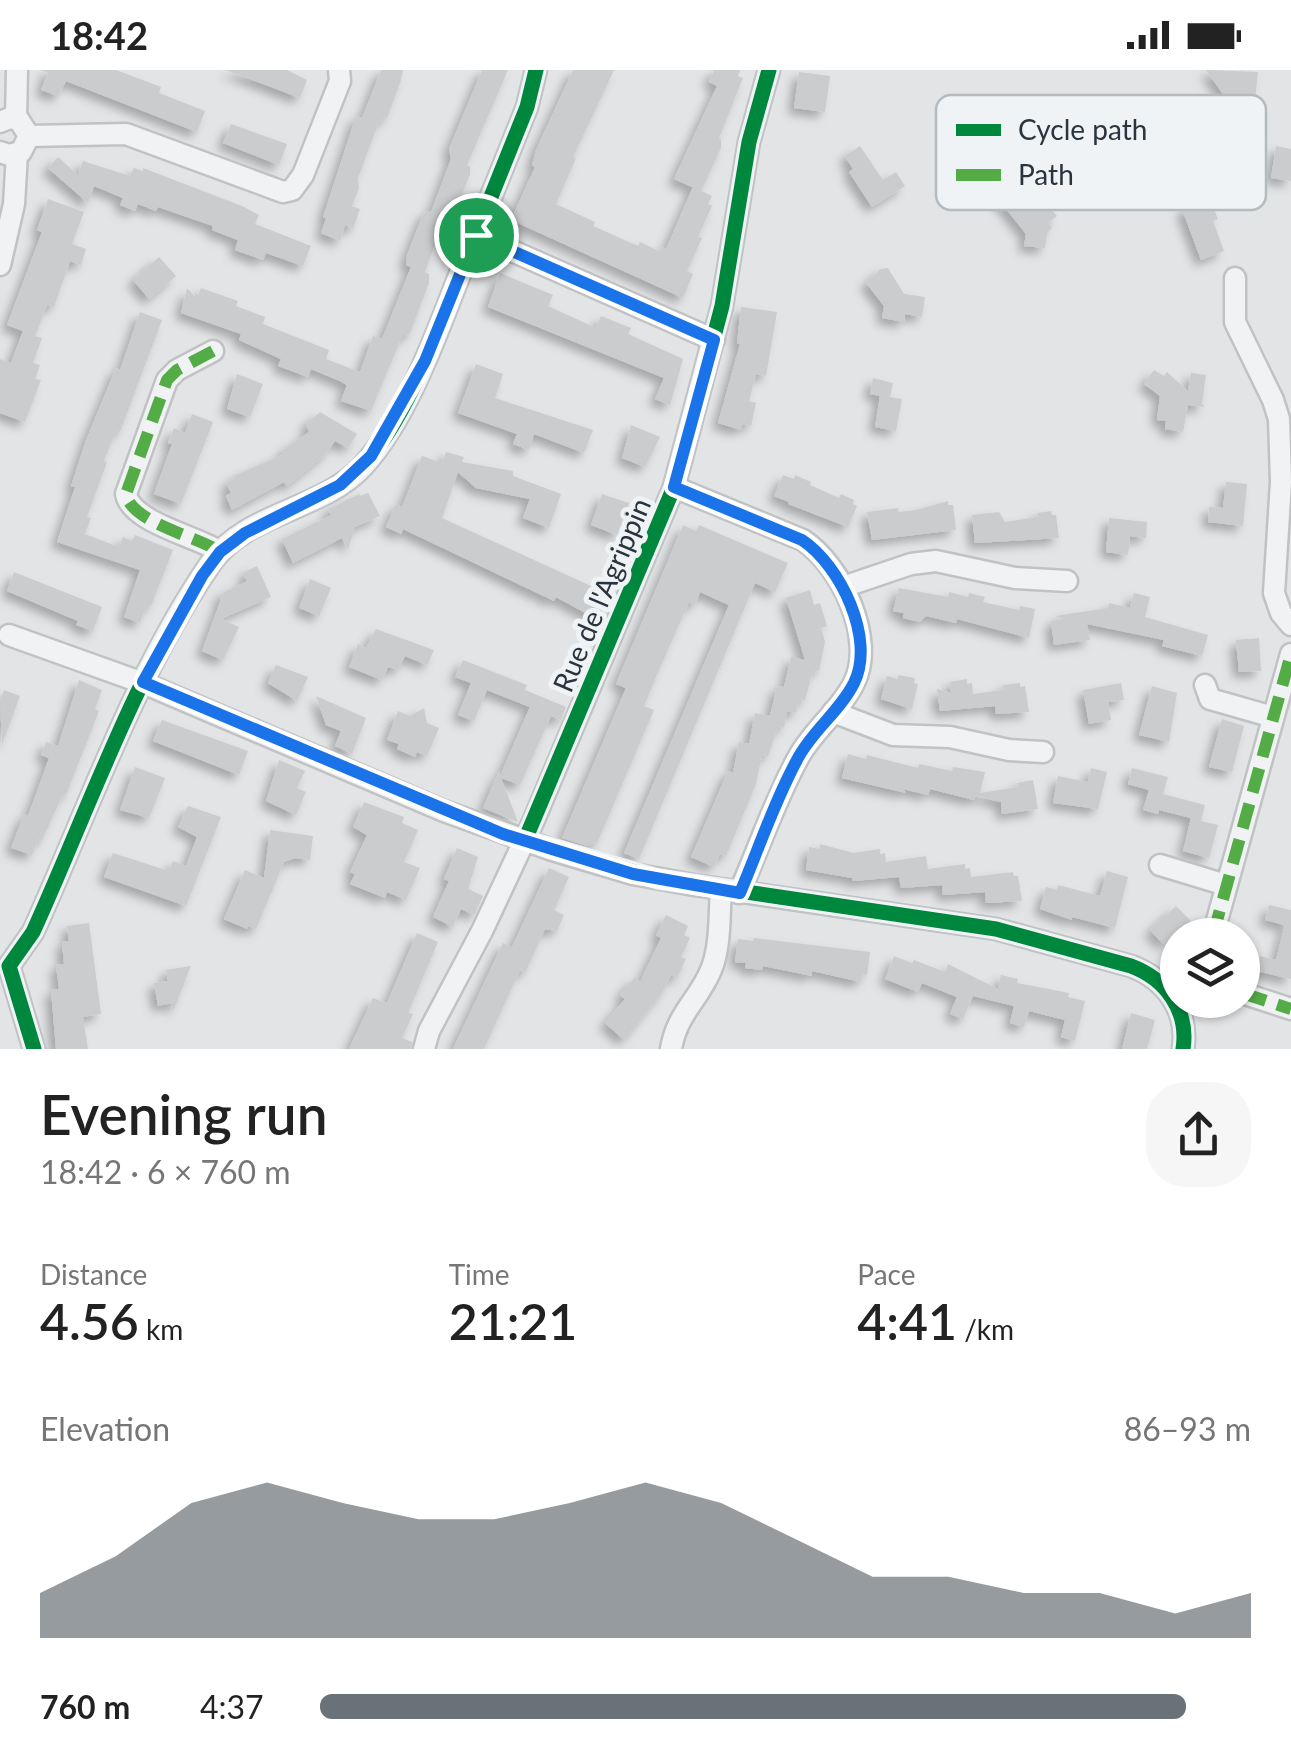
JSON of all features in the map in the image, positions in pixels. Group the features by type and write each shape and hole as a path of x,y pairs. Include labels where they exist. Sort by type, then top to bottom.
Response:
{"street":[{"path":"0,266 14,204 12,136 17,70"},
{"path":"12,136 126,134 283,192 292,190 302,175 340,81 339,70"},
{"path":"34,1049 5,962 32,932 143,682 202,576 220,552 245,533 340,485 362,467 399,410 433,343 527,107 536,70"},
{"name":"Rue de l'Agrippin","path":"424,1049 429,1031 525,840 674,487 714,340 748,142 770,70"},
{"path":"476,235 714,340"},
{"path":"1236,278 1235,322 1279,419 1281,482 1274,593 1281,613 1291,625"},
{"path":"213,351 176,370 166,380 126,494 129,506 140,516 220,552"},
{"path":"672,1049 678,1021 704,983 715,958 730,891 797,759 855,682 860,666 858,637 843,587 825,558 802,540 674,487"},
{"path":"843,587 910,564 936,561 1015,578 1067,581"},
{"path":"9,635 143,682 444,811 633,874 915,916 1033,938 1142,970 1160,982"},
{"path":"1217,918 1291,654"},
{"path":"1205,685 1210,699 1273,718"},
{"path":"833,712 893,735 950,738 1043,752"},
{"path":"1160,865 1226,885"},
{"path":"1260,999 1291,1008"},
{"path":"1182,1018 1183,1049"}],"building":[{"path":"41,70 116,70 161,87 159,93 205,111 197,132 66,81 58,96 41,90 48,73"},
{"path":"226,70 287,70 307,80 300,98"},
{"path":"381,70 403,70 387,118 378,124 358,178 359,188 352,206 360,209 353,229 345,225 340,241 321,233 326,218 323,217 356,116 362,118"},
{"path":"482,70 508,70 467,165 470,174 455,212 450,220 445,218 435,244 425,272 429,274 429,283 412,328 408,336 403,334 371,411 341,401 347,385 340,381 311,369 308,377 278,366 281,359 239,340 241,334 181,313 187,288 197,299 201,288 238,301 236,306 265,317 263,324 329,350 326,359 360,372 373,336 382,339 411,267 406,265 407,255 422,217 426,211 431,212 451,159 449,149"},
{"path":"573,70 614,70 573,157 576,158 556,204 595,222 593,226 659,251 661,247 666,249 693,187 712,196 708,204 712,206 698,237 702,238 687,271 693,274 683,298 511,220 535,167 532,165 536,150"},
{"path":"714,70 740,70 738,76 743,78 719,138 721,148 701,191 674,179 717,86 709,82"},
{"path":"1206,70 1258,72 1256,95 1224,95"},
{"path":"799,72 830,76 825,112 794,108"},
{"path":"231,124 287,144 279,165 223,143"},
{"path":"860,146 883,180 896,172 905,186 872,207 849,172 853,169 845,156"},
{"path":"1276,146 1291,149 1291,181 1271,178"},
{"path":"58,157 78,175 83,161 130,176 134,168 143,168 242,206 259,215 255,224 311,246 303,266 266,253 263,260 235,250 238,240 212,230 213,226 158,207 156,211 138,204 135,211 120,205 123,198 94,186 88,203 48,168"},
{"path":"48,199 84,212 72,244 86,249 81,265 70,261 54,307 47,305 35,336 42,338 33,363 40,365 35,379 41,380 25,422 0,413 0,359 11,363 23,331 7,325 42,232 37,230"},
{"path":"1007,210 1052,210 1057,216 1048,223 1052,228 1047,233 1045,248 1024,246 1026,234"},
{"path":"1182,210 1214,210 1218,219 1213,221 1224,251 1201,260"},
{"path":"159,257 176,276 149,299 133,280"},
{"path":"888,268 904,294 925,297 922,317 905,314 904,322 882,318 884,306 866,283 881,269"},
{"path":"500,273 553,295 548,306 596,328 601,316 631,328 628,334 683,359 670,405 655,399 664,378 488,307"},
{"path":"741,307 777,312 766,376 756,374 749,401 756,403 751,426 742,424 741,430 718,423 740,344 737,343"},
{"path":"140,312 162,320 120,432 116,430 104,461 107,462 87,517 91,518 85,534 119,547 123,537 132,541 135,535 173,550 151,606 147,604 140,623 124,617 140,570 57,542 86,440 116,368 120,370"},
{"path":"476,364 503,374 495,398 593,430 584,453 534,434 529,450 513,444 517,434 458,413"},
{"path":"1154,370 1164,376 1167,372 1188,391 1191,373 1206,375 1202,404 1205,407 1188,405 1183,432 1165,429 1166,421 1157,420 1160,396 1144,384"},
{"path":"237,374 263,384 250,417 227,409"},
{"path":"873,378 893,383 890,397 902,399 896,431 875,427 880,396 870,394"},
{"path":"320,412 357,434 348,448 335,441 326,454 287,486 284,482 232,510 226,483 284,454 282,451 309,432 306,424"},
{"path":"192,414 213,422 181,504 154,494 174,428 185,433"},
{"path":"631,425 660,437 645,467 622,458"},
{"path":"446,452 464,457 462,462 513,471 513,476 561,494 549,528 523,518 530,499 476,488 458,472 442,518 613,596 602,622 556,597 554,601 403,529 401,534 386,527 396,504 402,507 422,456 442,463"},
{"path":"783,475 794,479 795,475 839,498 841,494 854,500 857,506 848,527 774,496"},
{"path":"1226,482 1247,484 1243,526 1208,522 1209,507 1223,508"},
{"path":"368,493 380,516 355,527 348,549 342,538 293,563 282,539 331,515 328,509"},
{"path":"602,494 629,503 617,535 591,525"},
{"path":"948,501 948,505 953,505 956,530 872,540 867,512 916,510"},
{"path":"1051,511 1056,515 1059,538 975,543 972,515 999,512 1005,522"},
{"path":"1109,518 1147,522 1146,538 1130,536 1128,555 1106,552"},
{"path":"683,525 696,531 699,525 788,563 775,592 755,583 639,859 624,853 729,605 700,592 695,605 689,602 644,706 654,710 598,841 587,846 562,838 626,688 616,684"},
{"path":"257,566 271,597 221,619 239,627 223,660 202,651 221,599 219,595 247,581 243,573"},
{"path":"14,572 102,607 93,631 7,591"},
{"path":"310,579 331,588 319,616 299,608"},
{"path":"899,588 948,597 949,592 968,597 969,593 985,597 983,602 1019,610 1020,606 1035,609 1029,638 957,619 956,623 926,616 920,622 903,618 904,613 893,611"},
{"path":"810,590 814,605 820,603 827,626 821,628 825,642 819,671 813,670 805,700 799,699 796,713 787,711 784,728 778,726 768,756 762,755 756,784 726,856 720,854 714,867 691,857 728,771 733,773 739,742 749,744 755,713 770,716 777,686 784,687 791,657 805,660 786,598"},
{"path":"1134,593 1150,597 1145,617 1208,635 1202,656 1162,646 1164,640 1087,624 1090,640 1054,645 1051,621 1064,619 1055,616 1108,608 1109,603 1130,608"},
{"path":"376,629 434,650 427,665 405,656 398,670 388,667 382,680 349,667 358,644 366,648"},
{"path":"1259,638 1261,671 1239,672 1236,640"},
{"path":"463,660 527,685 525,690 566,707 561,720 551,716 520,785 501,778 518,822 483,808 530,707 487,690 474,721 458,715 471,683 455,677"},
{"path":"276,665 308,677 297,701 268,683"},
{"path":"899,675 915,678 914,683 918,684 912,709 881,699 887,676 897,679"},
{"path":"967,679 967,684 972,683 973,694 1004,690 1003,685 1020,683 1020,687 1025,686 1029,712 996,714 995,706 940,711 937,689 951,693 950,682"},
{"path":"79,680 102,690 95,709 99,711 66,795 63,794 32,855 11,848 24,814 28,816 49,758 41,755 46,742 58,746"},
{"path":"1121,683 1124,700 1108,702 1111,720 1089,724 1083,690"},
{"path":"1152,686 1177,693 1169,742 1139,735"},
{"path":"4,690 20,696 2,745 0,700"},
{"path":"316,696 366,718 352,754 335,746 341,731 326,725"},
{"path":"424,708 427,723 439,728 427,756 417,752 415,757 387,740 398,711 410,716"},
{"path":"1222,719 1244,726 1232,772 1209,767"},
{"path":"162,720 248,751 239,775 153,741"},
{"path":"848,754 918,768 919,764 985,772 980,793 1018,787 1017,783 1033,780 1038,809 1002,814 1001,802 975,796 974,800 930,789 928,795 903,789 906,793 842,778"},
{"path":"279,760 305,771 297,788 306,792 296,815 266,801"},
{"path":"135,767 165,778 149,818 120,810"},
{"path":"1091,768 1107,772 1098,809 1053,803 1058,776 1088,782"},
{"path":"1132,768 1168,777 1163,794 1205,805 1201,821 1218,825 1209,858 1183,851 1191,818 1143,810 1149,790 1128,784"},
{"path":"364,802 404,817 402,823 418,830 404,862 420,868 406,900 387,892 385,898 350,884 355,874 350,872 367,835 353,827"},
{"path":"188,806 221,817 186,906 104,877 113,853 169,871 173,861 186,866 197,837 178,827"},
{"path":"270,830 313,836 310,860 295,858 284,862 256,929 247,929 224,919 245,870 264,878"},
{"path":"820,844 854,853 880,849 886,862 926,856 928,869 965,864 971,877 1013,872 1018,876 1022,901 986,903 985,892 943,895 942,885 901,888 899,877 853,881 806,870 809,847 820,849"},
{"path":"457,848 478,857 468,889 483,896 474,915 461,909 453,927 433,917 449,881 444,879"},
{"path":"549,868 569,877 554,910 564,915 557,931 545,929 525,973 520,970 484,1049 453,1049 503,943 512,947"},
{"path":"1107,871 1128,877 1115,928 1040,909 1046,887 1057,890 1058,885 1100,896"},
{"path":"1269,905 1291,910 1291,979 1260,972 1260,956 1276,960 1285,925 1265,920"},
{"path":"1176,906 1188,918 1163,918"},
{"path":"666,915 688,926 684,935 690,938 681,957 686,959 677,978 671,975 662,993 624,1040 605,1023 625,999 620,995 635,977 640,982 661,938 656,935"},
{"path":"1160,921 1160,941 1150,930"},
{"path":"89,923 101,1014 83,1017 88,1049 56,1049 51,990 59,989 56,965 64,964 62,942 69,941 67,926"},
{"path":"417,933 438,942 408,1013 413,1014 402,1038 412,1042 411,1049 349,1049 373,998 387,1003"},
{"path":"738,939 870,952 867,975 862,974 861,982 812,971 812,976 763,966 762,970 745,968 746,963 735,962"},
{"path":"894,956 945,972 948,964 998,989 1001,975 1018,979 1017,983 1069,993 1068,997 1085,1001 1075,1041 1061,1037 1065,1020 1029,1011 1024,1027 1010,1023 1014,1006 973,996 963,1019 950,1014 957,997 922,983 918,992 885,979"},
{"path":"191,966 173,1012 172,1003 158,1006 154,983 168,981 166,970"},
{"path":"1131,1013 1155,1020 1147,1049 1122,1049"}],"marked path":[{"path":"213,351 177,370 167,380 126,494 139,513 219,551"},
{"path":"1218,918 1291,654"},
{"path":"1260,999 1291,1009"}],"cycle path":[{"path":"34,1049 9,966 33,932 114,743 159,651 211,563 226,546 264,521 346,481 363,466 392,426 438,330 527,107 536,70"},
{"path":"769,70 749,142 722,306 674,487 525,840 658,879 996,929 1131,966 1155,979 1172,998 1182,1022 1183,1049"}],"route":[{"path":"476,235 714,340 674,487 802,540 832,566 843,587 861,652 855,682 797,759 740,893 633,874 503,834 143,682 202,576 220,552 245,533 340,485 371,456 425,361 476,235"}]}
